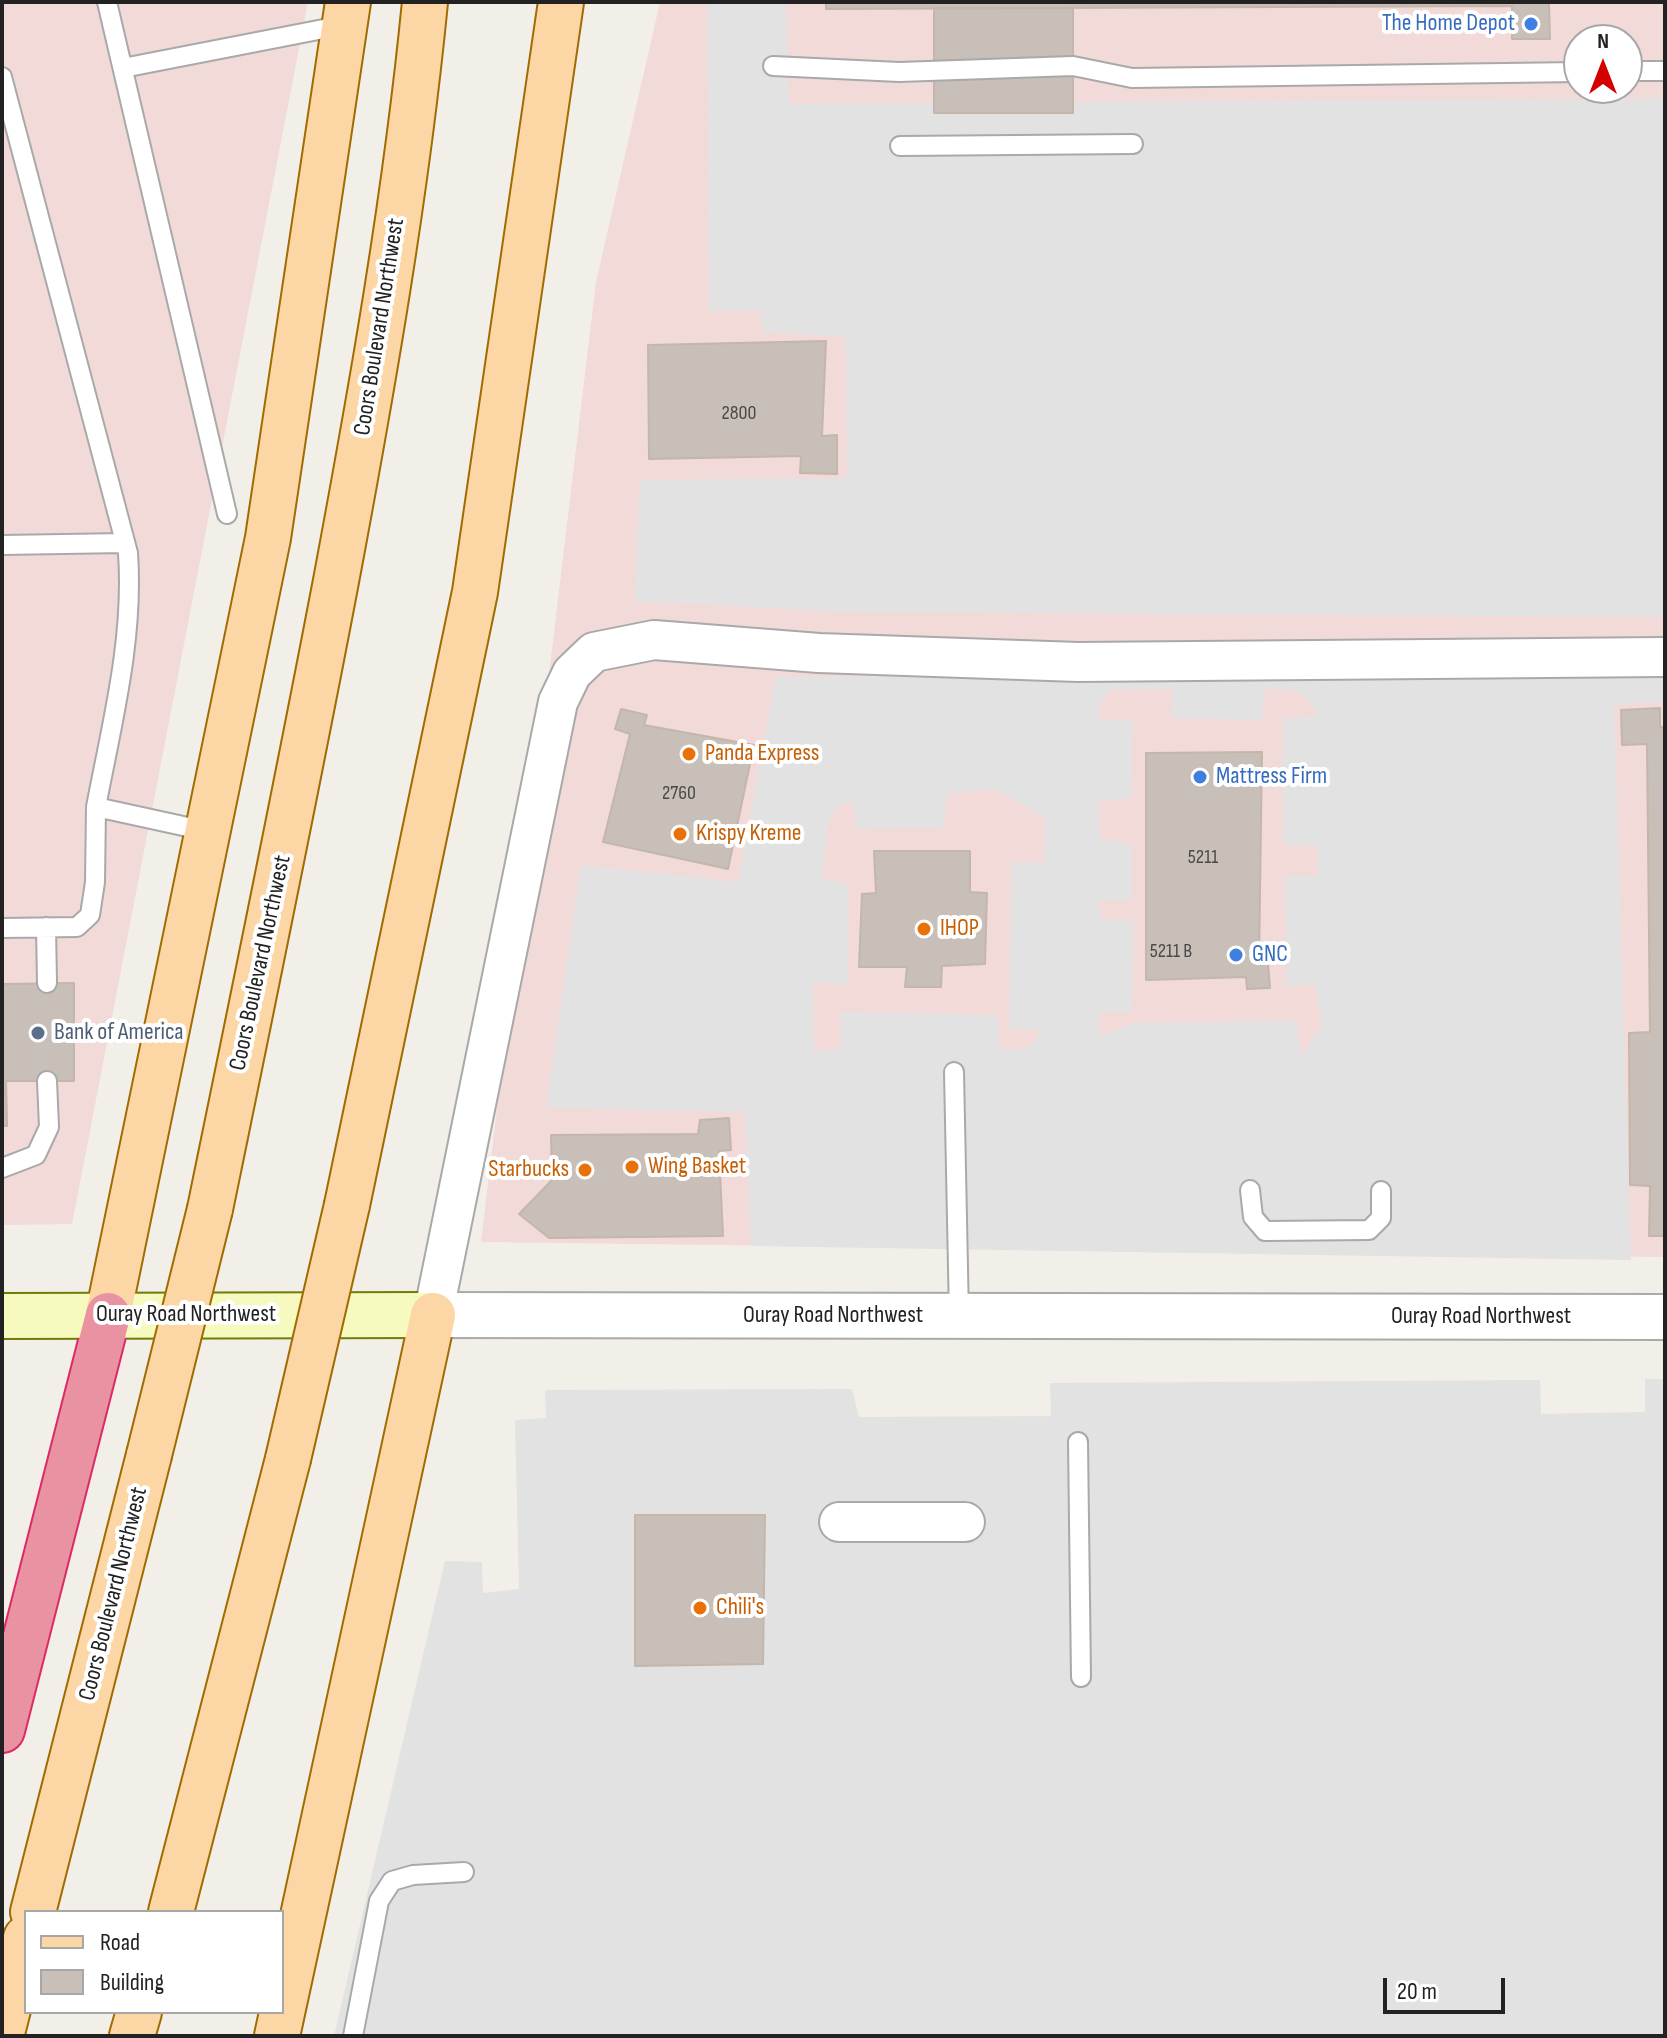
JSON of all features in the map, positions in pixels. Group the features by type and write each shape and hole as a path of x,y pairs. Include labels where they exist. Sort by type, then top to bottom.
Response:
{"highway":[{"path":"2,1730 108,1315"}],"main road":[{"name":"Coors Boulevard Northwest","path":"34,1910 210,1209 294,800 371,396 415,111 425,2"},
{"path":"171,1910 288,1459 347,1205 475,592 551,88 561,2"},
{"path":"551,88 575,2"},
{"path":"108,1315 268,538 347,13"},
{"path":"284,2004 433,1315"},
{"name":"Ouray Road Northwest","path":"2,1316 433,1315"},
{"path":"2,2033 24,1946"},
{"path":"132,2036 138,2014"},
{"path":"146,2036 151,2014"},
{"path":"277,2036 282,2014"}],"street":[{"path":"433,1315 558,702 572,673 594,652 654,640 819,653 1078,662 1665,657"},
{"name":"Ouray Road Northwest","path":"433,1315 1665,1317"},
{"path":"839,1522 965,1522"}],"lane":[{"path":"107,2 227,514"},
{"path":"123,68 347,13"},
{"path":"773,66 899,72 1073,66 1132,78 1563,72"},
{"path":"1643,71 1665,71"},
{"path":"2,77 125,543 131,595 127,639 96,807 95,882 90,915 77,927 2,928"},
{"path":"900,146 1133,144"},
{"path":"2,545 125,543"},
{"path":"96,807 206,831"},
{"path":"46,927 47,983"},
{"path":"954,1072 959,1317"},
{"path":"2,1168 36,1155 49,1127 47,1081"},
{"path":"1250,1190 1253,1217 1265,1231 1369,1230 1381,1218 1381,1191"},
{"path":"1078,1442 1081,1677"},
{"path":"353,2036 379,1901 392,1881 413,1875 464,1872"}],"shaded area":[{"path":"2,2 308,2 72,1224 2,1225"},
{"path":"660,2 1665,2 1665,1257 481,1242 596,282"},
{"path":"707,2 786,2 789,104 1563,99 1563,104 1643,104 1643,98 1665,98 1665,617 847,612 635,601 640,480 847,478 846,337 763,332 761,310 709,311"},
{"path":"1665,673 1665,702 1614,704 1631,1260 751,1246 745,1112 546,1108 581,865 738,882 776,677","holes":["1264,688 1298,691 1314,707 1317,716 1283,718 1283,845 1318,846 1318,876 1285,875 1287,987 1316,984 1322,1025 1301,1056 1296,1021 1133,1023 1099,1037 1099,1012 1132,1012 1134,921 1100,918 1098,901 1132,900 1132,844 1100,839 1098,802 1131,797 1133,720 1101,720 1098,706 1111,690 1172,689 1171,718 1262,720","995,789 1045,817 1045,862 1011,863 1009,1029 1040,1030 1035,1042 1023,1049 999,1049 997,1015 840,1012 841,1049 814,1051 813,982 848,985 848,884 821,878 829,820 837,807 853,801 856,829 943,828 947,793"]},
{"path":"1645,1379 1665,1379 1665,2036 334,2036 445,1561 482,1562 483,1593 519,1589 515,1420 546,1418 545,1390 852,1389 859,1417 1051,1416 1050,1383 1540,1380 1541,1414 1645,1412"}],"building":[{"name":"The Home Depot","path":"826,2 1636,2 1549,3 1550,39 1512,39 1512,6 826,9"},
{"path":"934,8 1073,8 1073,113 934,113"},
{"path":"826,341 822,436 837,435 837,474 800,473 801,456 649,459 648,345"},
{"path":"1660,708 1660,727 1665,727 1665,1236 1649,1236 1650,1186 1630,1185 1629,1033 1650,1032 1647,744 1622,745 1621,710"},
{"path":"621,709 647,715 644,725 754,745 728,869 603,842 630,734 615,729"},
{"path":"1262,752 1259,963 1268,963 1270,988 1247,989 1246,977 1146,980 1146,753"},
{"name":"IHOP","path":"874,851 970,851 970,892 987,893 985,964 942,966 941,987 905,987 907,967 859,967 862,894 876,893"},
{"name":"Bank of America","path":"74,983 74,1081 6,1081 7,1126 2,1126 2,984"},
{"path":"729,1118 731,1150 719,1151 723,1236 549,1238 519,1214 552,1180 551,1135 698,1134 700,1120"},
{"name":"Chili's","path":"635,1515 765,1515 763,1664 635,1666"}],"place":[{"name":"The Home Depot","path":"1531,24"},
{"name":"Panda Express","path":"689,754"},
{"name":"Mattress Firm","path":"1200,777"},
{"name":"Krispy Kreme","path":"680,834"},
{"name":"IHOP","path":"924,929"},
{"name":"GNC","path":"1236,955"},
{"name":"Bank of America","path":"38,1033"},
{"name":"Wing Basket","path":"632,1167"},
{"name":"Starbucks","path":"585,1170"},
{"name":"Chili's","path":"700,1608"}]}
